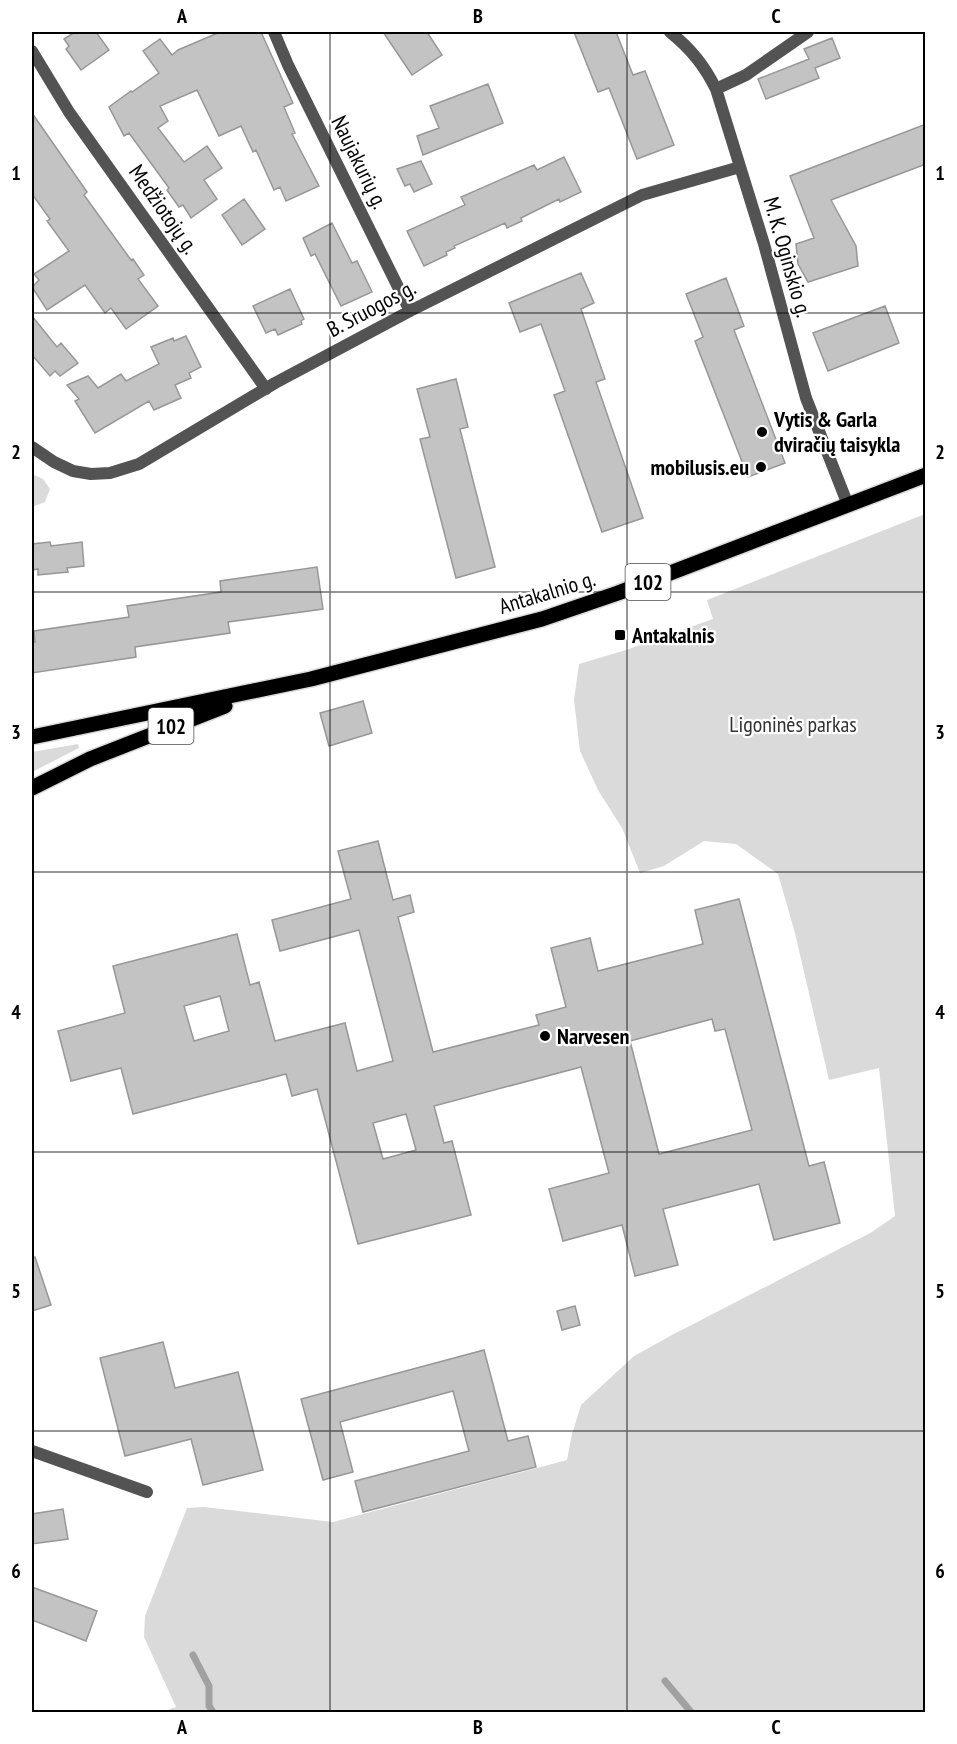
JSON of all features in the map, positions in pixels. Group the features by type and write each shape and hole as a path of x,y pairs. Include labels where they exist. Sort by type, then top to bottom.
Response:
{"main road":[{"name":"Antakalnio g.","path":"32,737 310,679 542,620 926,475"},
{"name":"Antakalnio g.","path":"32,788 90,759 195,716 310,679"}],"street":[{"name":"Naujakurių g.","path":"274,32 410,311"},
{"name":"M. K. Oginskio g.","path":"670,32 695,54 716,89 764,244 806,398 848,505"},
{"path":"716,89 746,75 808,32"},
{"name":"Medžiotojų g.","path":"32,51 69,112 266,389"},
{"name":"B. Sruogos g.","path":"32,447 54,462 73,471 91,474 110,473 139,464 266,389 410,311 642,195 740,167"},
{"path":"32,1451 147,1492"}],"green space":[{"path":"32,474 43,479 50,489 45,502 32,507"},
{"name":"Ligoninės parkas","path":"925,514 925,1712 162,1712 176,1707 144,1637 145,1616 187,1508 204,1507 333,1522 567,1460 581,1405 634,1356 872,1232 895,1216 879,1068 829,1080 795,933 778,874 736,844 704,841 664,866 640,873 622,828 598,790 580,751 574,700 579,664 713,619 707,600"},
{"path":"78,744 79,748 32,772 32,752"}],"building":[{"path":"75,32 96,32 109,50 81,70 66,49 69,46 64,39"},
{"path":"220,32 261,32 293,103 284,107 295,133 292,134 319,186 286,201 280,187 274,190 256,150 253,152 241,126 219,136 197,90 160,106 168,121 158,128 184,162 207,146 222,168 204,180 217,199 191,218 183,205 179,207 167,190 169,188 129,133 124,136 109,107 159,73 143,51 160,39 172,55 178,50"},
{"path":"383,32 427,32 442,55 412,75"},
{"path":"574,32 616,32 633,75 645,71 674,145 637,159 609,88 598,92"},
{"path":"832,38 840,58 815,68 819,78 766,99 758,79 809,59 804,49"},
{"path":"488,84 503,123 423,155 417,136 439,128 430,106"},
{"path":"32,113 87,192 84,195 144,275 138,279 158,306 126,329 111,308 105,313 85,285 47,310 32,287 39,280 34,274 69,251 47,221 50,219 32,194"},
{"path":"926,124 926,164 831,200 856,246 858,266 808,282 798,264 796,244 814,238 790,176"},
{"path":"564,157 581,192 560,202 559,199 521,218 522,221 507,228 505,223 454,246 455,248 446,252 447,255 424,266 407,231 465,205 461,197 534,165 537,170"},
{"path":"421,161 432,184 414,192 410,184 405,186 397,169"},
{"path":"244,199 265,229 242,245 222,215"},
{"path":"332,223 352,263 357,261 372,292 341,306 315,254 311,256 303,238"},
{"path":"581,273 594,303 581,309 605,379 596,382 643,518 602,532 554,395 565,391 541,324 520,332 509,303"},
{"path":"726,278 744,326 734,330 785,463 748,477 695,341 703,337 686,294"},
{"path":"290,289 304,319 301,321 302,324 278,335 275,329 266,333 253,306"},
{"path":"885,306 899,343 828,371 813,333"},
{"path":"32,316 57,347 61,343 78,363 60,376 55,371 50,376 32,355"},
{"path":"186,336 201,367 189,373 191,378 175,385 181,398 154,410 149,401 95,433 75,401 79,399 67,385 88,376 98,388 121,374 126,381 159,364 151,347 173,338 174,341"},
{"path":"456,379 468,427 460,429 495,567 456,578 420,439 430,437 417,389"},
{"path":"50,542 51,546 82,542 84,566 67,568 68,572 38,575 38,569 32,570 32,544"},
{"path":"317,567 323,609 228,622 230,633 135,647 136,657 32,673 34,631 129,617 127,606 221,592 220,581"},
{"path":"363,701 372,733 329,746 320,713"},
{"path":"378,841 393,900 410,895 414,912 398,917 433,1052 539,1025 536,1015 566,1007 551,948 590,938 598,971 703,944 695,910 739,899 809,1166 824,1162 840,1223 774,1240 759,1184 663,1209 678,1265 635,1276 622,1225 563,1241 549,1189 609,1173 581,1067 434,1106 444,1143 452,1141 471,1215 358,1244 317,1089 292,1096 286,1074 133,1114 121,1068 71,1081 58,1031 125,1013 113,966 237,934 250,985 259,982 275,1041 345,1023 357,1071 393,1061 359,930 280,951 272,920 351,899 338,851","holes":["220,996 229,1031 194,1041 184,1006","712,1019 715,1031 725,1029 752,1130 659,1154 630,1041","406,1114 416,1150 383,1159 373,1123"]},
{"path":"32,1257 35,1257 51,1305 32,1311"},
{"path":"575,1306 580,1325 562,1330 557,1311"},
{"path":"163,1342 175,1388 238,1372 263,1470 203,1485 191,1439 125,1456 100,1358"},
{"path":"484,1350 508,1441 528,1436 536,1467 363,1512 355,1481 469,1451 453,1391 340,1422 353,1472 323,1480 301,1399"},
{"path":"63,1509 68,1539 32,1544 32,1514"},
{"path":"32,1587 97,1611 86,1641 32,1620"}],"waterway":[{"path":"193,1655 209,1686 209,1706 213,1712"},
{"path":"665,1681 691,1712"}],"place":[{"name":"Vytis & Garla dviračių taisykla","path":"762,432"},
{"name":"mobilusis.eu","path":"761,467"},
{"name":"Antakalnis","path":"620,635"},
{"name":"Narvesen","path":"545,1036"}]}
